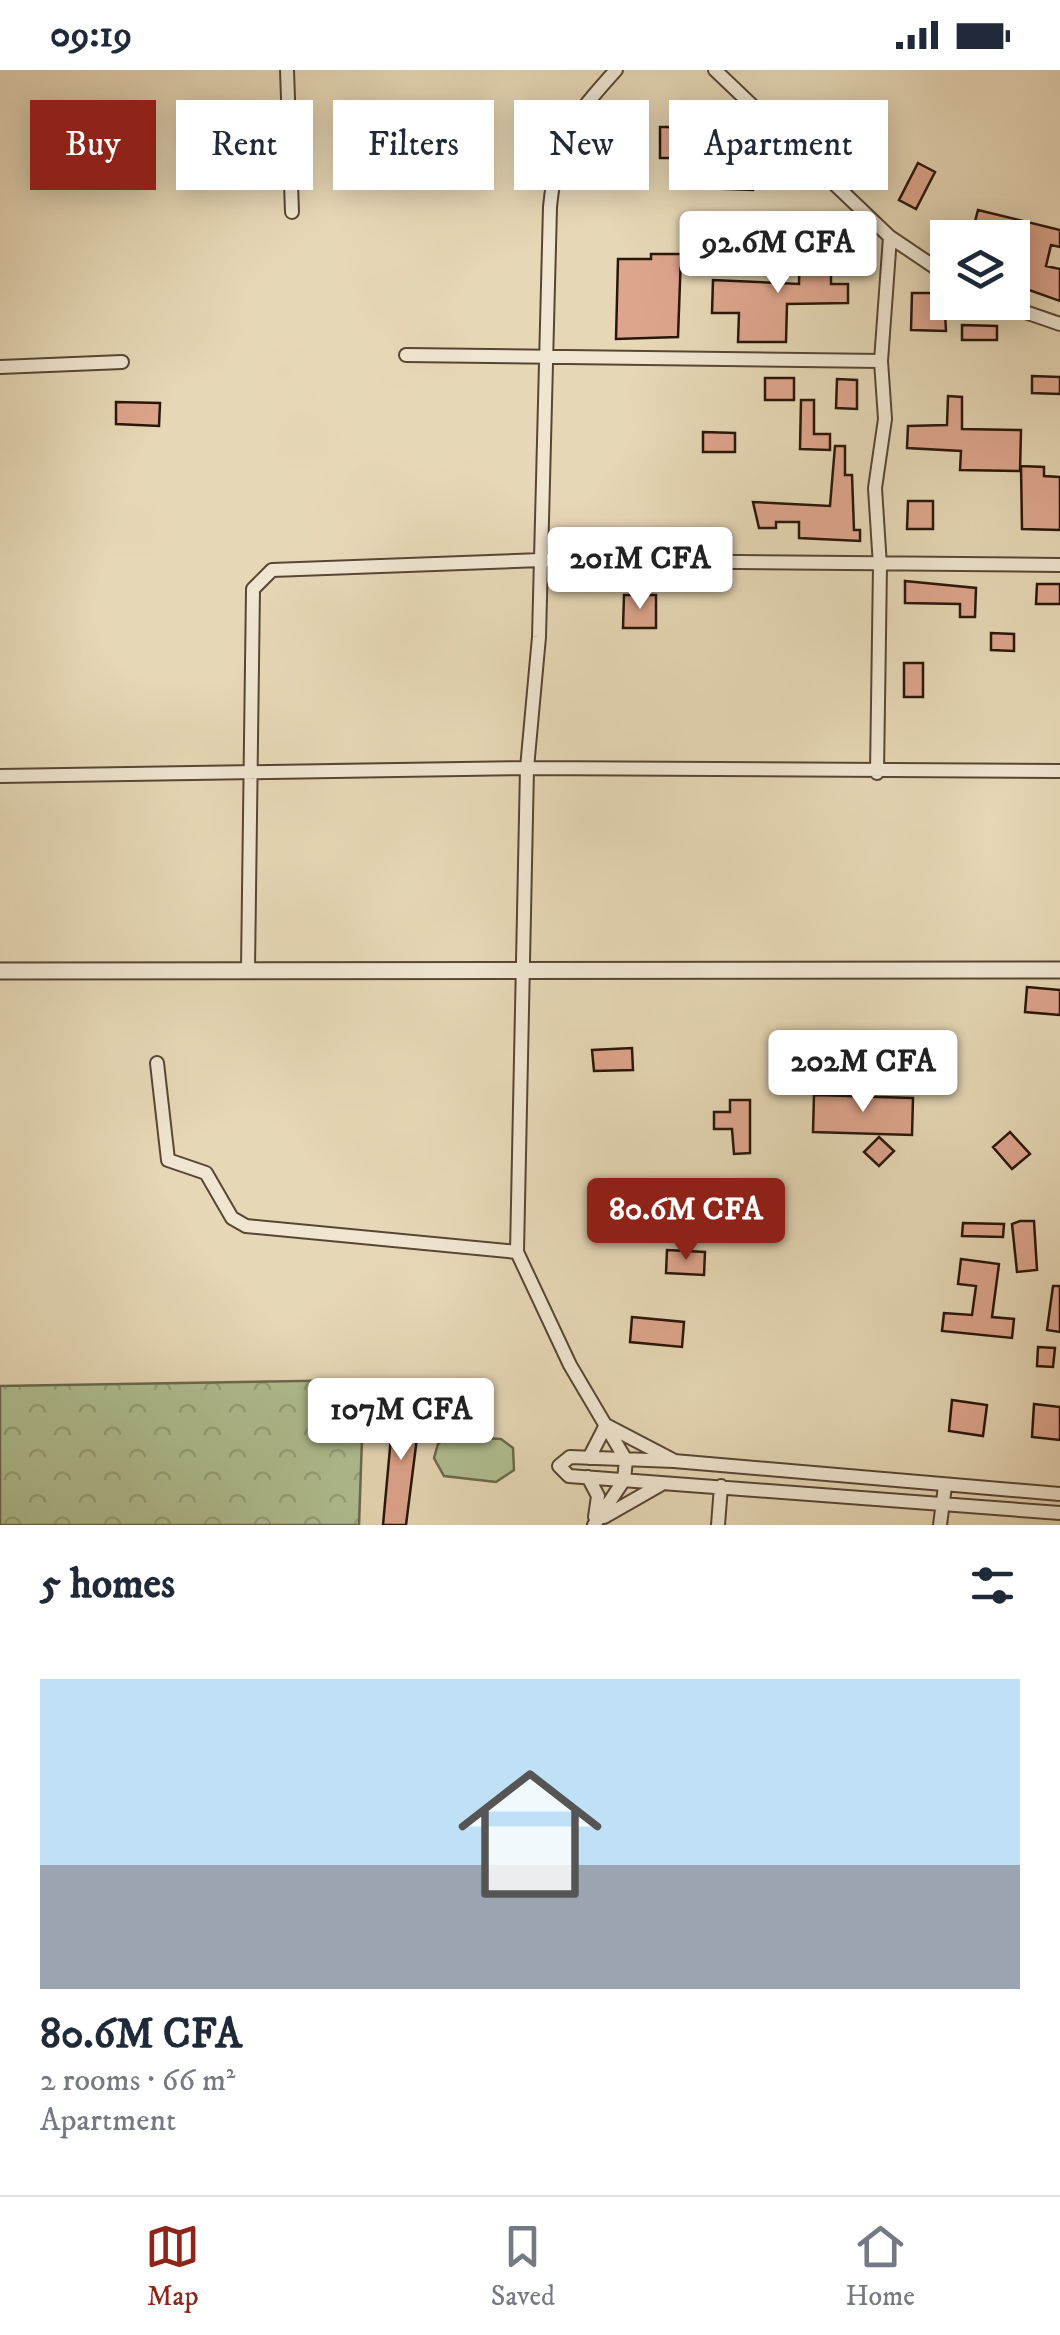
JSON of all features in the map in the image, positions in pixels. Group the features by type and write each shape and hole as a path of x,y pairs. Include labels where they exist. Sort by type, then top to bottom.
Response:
{"street":[{"path":"287,70 292,212"},
{"path":"594,1525 624,1480 626,1460 570,1365 517,1252 515,1177 527,768 541,560 554,161 562,136 579,109 616,70"},
{"path":"716,70 890,238 930,264"},
{"path":"877,772 880,566 875,488 885,418 881,361 890,238"},
{"path":"1030,314 1060,324"},
{"path":"406,356 881,361"},
{"path":"0,367 122,362"},
{"path":"248,969 252,589 259,578 272,570 541,560 1060,566"},
{"path":"0,776 527,768 1060,771"},
{"path":"0,971 1060,970"},
{"path":"157,1063 168,1160 206,1172 232,1218 246,1226 517,1252"},
{"path":"590,1458 606,1425"},
{"path":"606,1425 674,1461"},
{"path":"1060,1494 674,1461 570,1457 559,1466 569,1476 588,1478 1060,1513"},
{"path":"588,1478 598,1496 594,1525"},
{"path":"846,1497 848,1478"},
{"path":"594,1525 626,1502 667,1483"},
{"path":"718,1525 721,1486"},
{"path":"940,1525 945,1486"}],"green space":[{"path":"364,1380 359,1525 0,1525 0,1386"},
{"path":"449,1436 501,1439 513,1448 514,1470 496,1482 444,1476 434,1458 438,1444"}],"building":[{"path":"660,127 669,127 669,158 660,158"},
{"path":"918,163 935,172 916,209 899,200"},
{"path":"978,210 1019,220 975,220"},
{"path":"1030,223 1060,230 1060,247 1051,245 1046,266 1060,269 1060,301 1030,290"},
{"path":"800,234 820,234 820,261 831,261 831,284 848,284 848,303 787,304 786,342 738,342 739,313 712,313 713,280 799,284"},
{"path":"651,254 681,254 678,337 616,339 618,259 651,259"},
{"path":"912,293 930,293 930,320 945,320 946,331 911,330"},
{"path":"962,325 997,326 997,340 962,340"},
{"path":"1032,376 1060,377 1060,394 1032,393"},
{"path":"765,378 794,378 794,400 765,400"},
{"path":"837,379 857,380 857,409 836,408"},
{"path":"948,396 962,397 962,429 1021,430 1020,471 960,470 961,451 907,448 908,426 947,425"},
{"path":"801,400 814,400 814,434 830,434 830,450 800,449"},
{"path":"116,402 160,403 159,426 116,424"},
{"path":"703,432 735,433 735,452 703,452"},
{"path":"835,446 845,446 845,475 852,475 854,530 860,530 860,541 799,538 799,522 776,522 776,528 759,528 753,502 830,506"},
{"path":"1021,466 1044,467 1044,476 1060,477 1060,530 1022,529"},
{"path":"908,501 933,501 933,529 907,529"},
{"path":"905,581 976,588 975,617 960,617 960,604 905,603"},
{"path":"1037,584 1060,584 1060,604 1036,604"},
{"path":"624,595 656,595 656,628 623,628"},
{"path":"991,633 1014,634 1014,651 991,650"},
{"path":"904,663 923,663 923,697 904,697"},
{"path":"1027,987 1060,990 1060,1015 1025,1012"},
{"path":"632,1048 633,1070 594,1071 592,1050"},
{"path":"814,1095 913,1098 912,1135 813,1132"},
{"path":"730,1100 750,1100 750,1153 734,1154 732,1129 714,1129 714,1112 730,1112"},
{"path":"1010,1132 1030,1154 1012,1169 993,1147"},
{"path":"879,1137 894,1151 879,1166 864,1152"},
{"path":"1034,1221 1037,1270 1017,1272 1012,1224"},
{"path":"963,1223 1004,1224 1003,1237 962,1236"},
{"path":"667,1250 705,1252 704,1275 666,1273"},
{"path":"961,1259 999,1264 992,1317 1014,1319 1012,1338 942,1331 944,1313 972,1315 976,1286 958,1284"},
{"path":"1053,1286 1060,1286 1060,1332 1047,1330"},
{"path":"632,1317 684,1322 682,1347 630,1342"},
{"path":"1038,1347 1055,1348 1053,1367 1037,1366"},
{"path":"952,1400 987,1405 983,1436 949,1431"},
{"path":"394,1404 421,1406 406,1525 383,1525"},
{"path":"1034,1404 1060,1407 1060,1440 1032,1437"}]}
